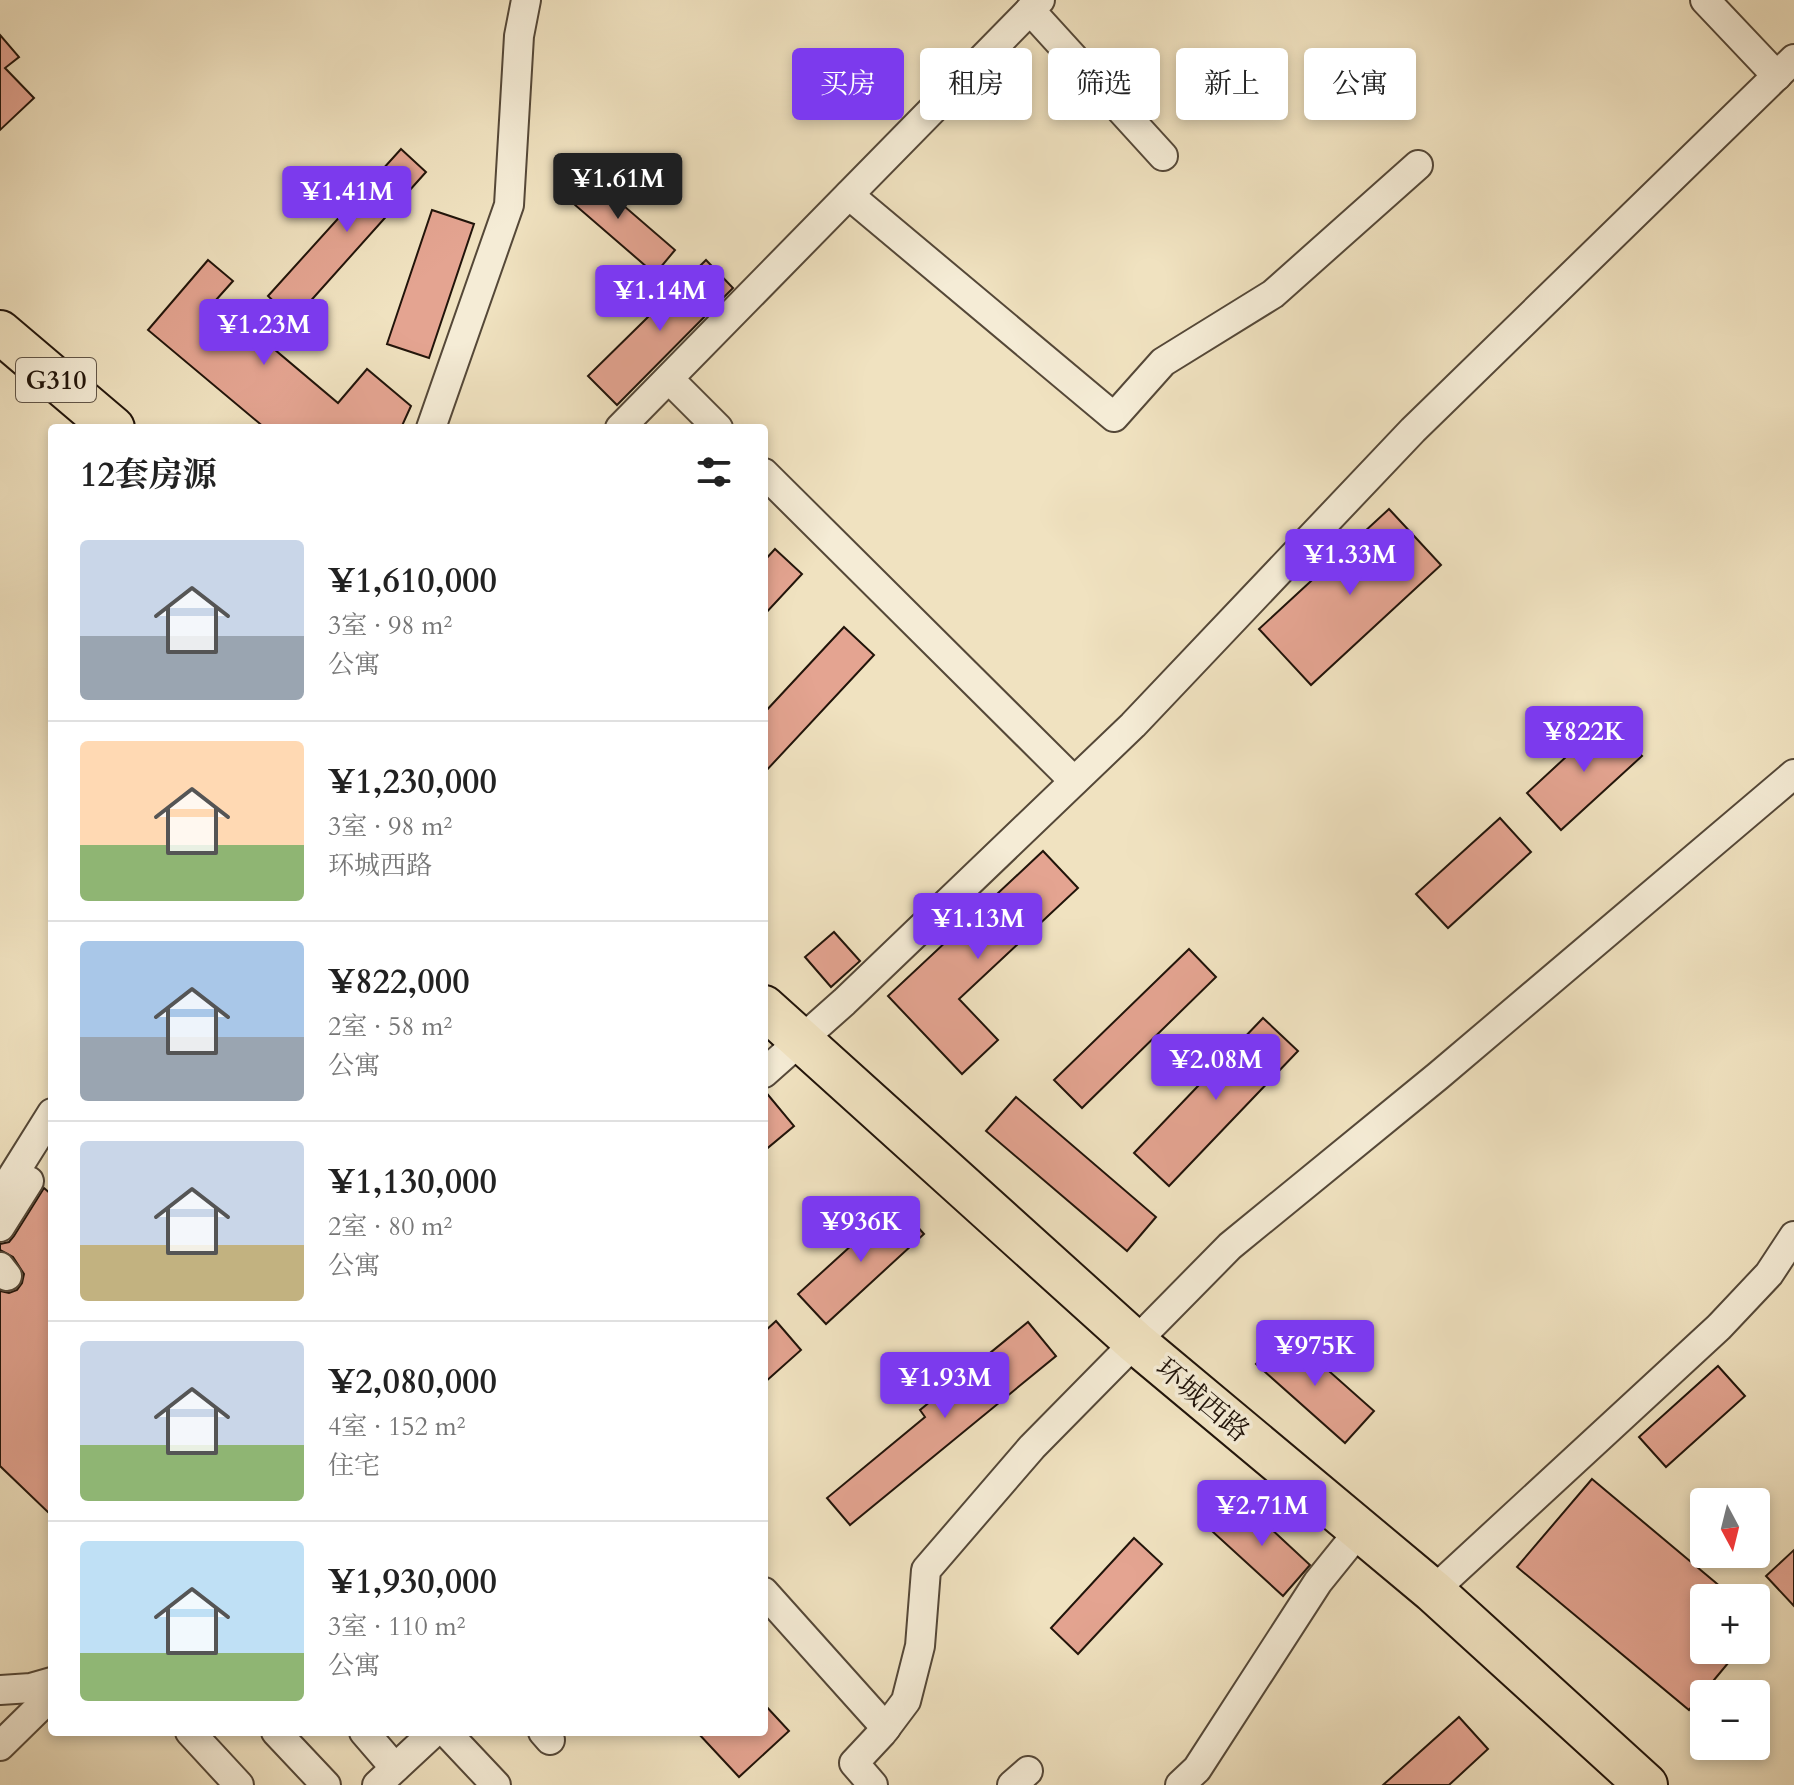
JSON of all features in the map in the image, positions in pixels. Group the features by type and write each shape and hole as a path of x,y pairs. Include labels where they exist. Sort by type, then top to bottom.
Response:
{"highway":[{"name":"G310","path":"0,332 108,424"},
{"name":"环城西路","path":"768,1011 1135,1342 1433,1591 1646,1785"}],"street":[{"path":"432,424 509,205 519,36 526,0"},
{"path":"768,1069 844,1002 1133,725 1413,430 1785,68 1705,0"},
{"path":"624,424 1035,5 1163,156"},
{"path":"849,195 1114,417 1163,362 1273,294 1418,165"},
{"path":"669,379 714,424"},
{"path":"768,477 1074,781"},
{"path":"873,1785 854,1763 906,1701 920,1646 926,1570 1032,1447 1230,1246 1438,1076 1794,774"},
{"path":"0,1196 48,1120"},
{"path":"0,1227 30,1180 33,1144"},
{"path":"1433,1591 1719,1327 1769,1274 1794,1236"},
{"path":"1180,1785 1197,1769 1318,1582 1360,1530"},
{"path":"768,1596 886,1728"},
{"path":"0,1690 31,1688 48,1683"},
{"path":"0,1746 48,1699"},
{"path":"194,1736 239,1785"},
{"path":"280,1736 326,1785"},
{"path":"366,1736 386,1776 430,1736"},
{"path":"450,1736 496,1785"}],"building":[{"path":"0,35 19,57 5,68 34,98 0,130"},
{"path":"401,149 426,172 298,315 282,309 268,296"},
{"path":"580,168 675,250 655,274 560,192"},
{"path":"432,210 474,224 429,358 387,344"},
{"path":"208,260 233,281 216,300 338,403 367,369 411,406 403,424 260,424 148,330"},
{"path":"706,260 733,288 617,405 588,376"},
{"path":"1389,509 1441,565 1311,685 1259,629"},
{"path":"775,549 802,574 768,611 768,557"},
{"path":"844,627 874,655 768,769 768,709"},
{"path":"1607,719 1642,756 1561,830 1527,793"},
{"path":"1500,818 1531,852 1448,928 1416,894"},
{"path":"1043,851 1078,888 959,999 998,1040 962,1074 888,996"},
{"path":"834,932 860,961 831,987 805,957"},
{"path":"1189,949 1216,977 1082,1108 1054,1080"},
{"path":"1263,1018 1298,1051 1169,1186 1134,1153"},
{"path":"768,1095 794,1126 768,1148"},
{"path":"1016,1097 1156,1217 1127,1251 986,1131"},
{"path":"44,1188 48,1192 48,1512 0,1466 0,1291 9,1293 17,1290 24,1274 13,1257 0,1250 0,1244 9,1242"},
{"path":"897,1204 924,1234 826,1324 798,1294"},
{"path":"776,1321 801,1350 768,1379 768,1328"},
{"path":"1028,1322 1056,1356 850,1525 827,1498 925,1417 920,1410"},
{"path":"1285,1332 1374,1411 1345,1443 1256,1364"},
{"path":"1718,1366 1745,1396 1666,1467 1639,1437"},
{"path":"1592,1479 1690,1561 1690,1568 1698,1568 1717,1584 1690,1584 1690,1664 1727,1664 1714,1680 1690,1680 1689,1710 1517,1567"},
{"path":"1241,1501 1310,1565 1283,1596 1213,1532"},
{"path":"1134,1538 1162,1564 1078,1654 1051,1628"},
{"path":"1794,1550 1794,1606 1766,1576"},
{"path":"768,1708 789,1731 739,1777 701,1736 768,1736"},
{"path":"1459,1717 1488,1749 1449,1785 1383,1785"}]}
